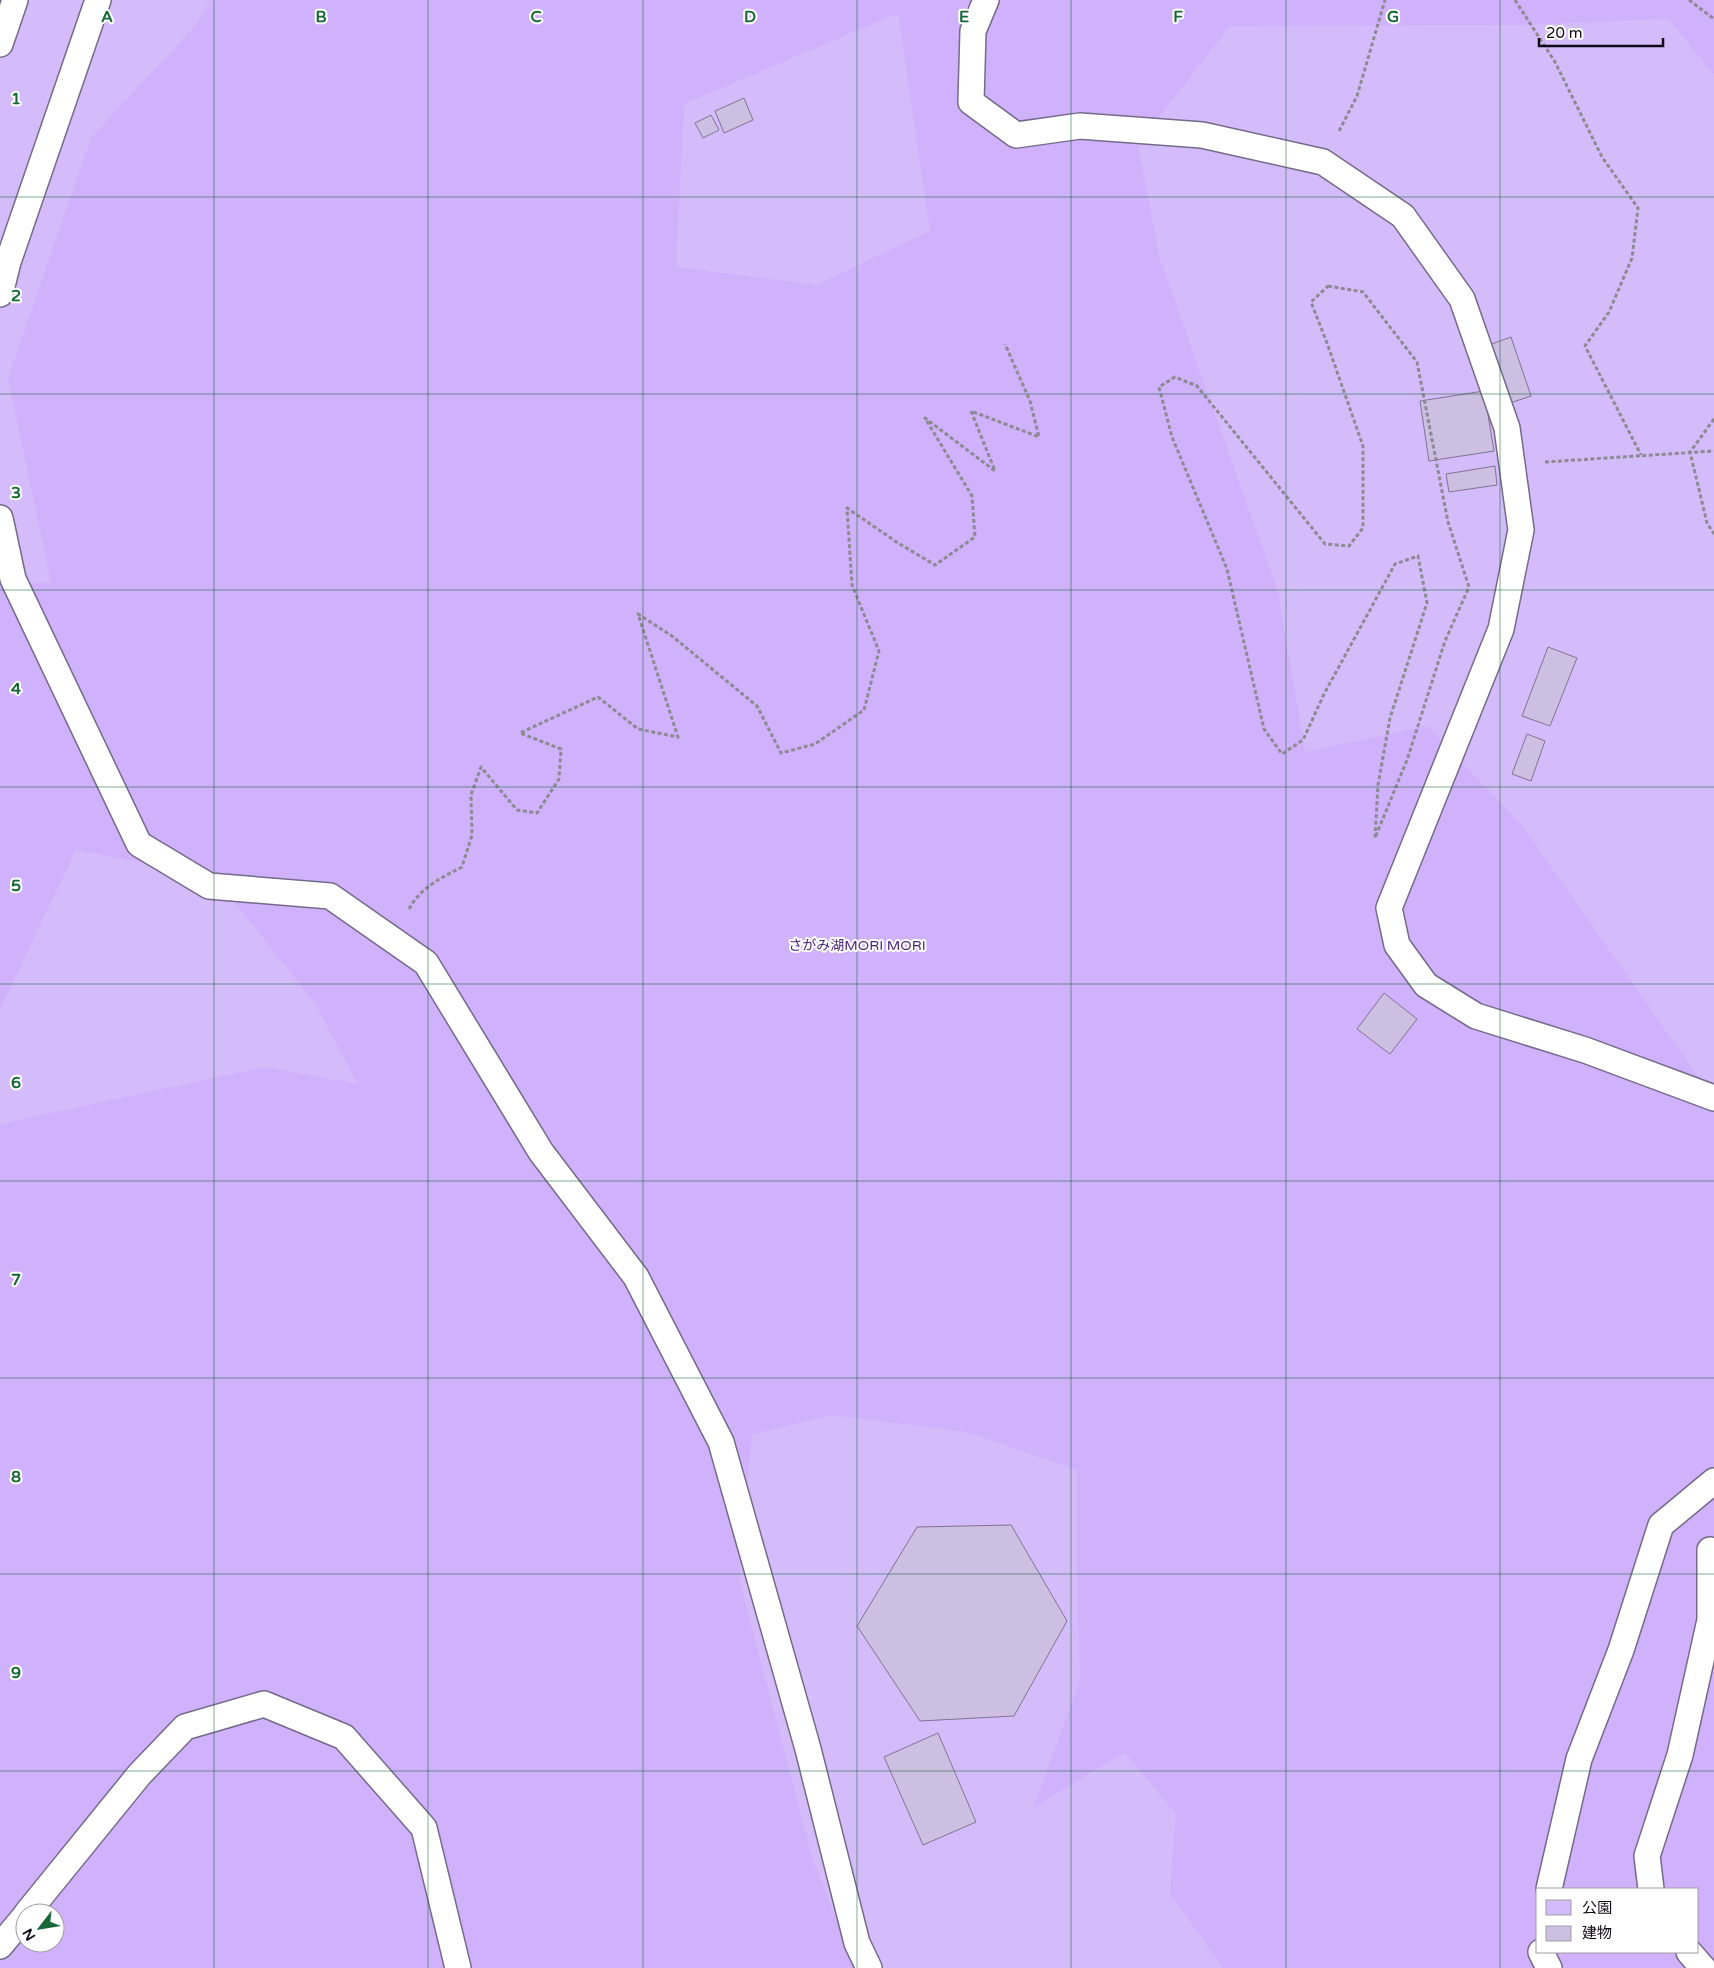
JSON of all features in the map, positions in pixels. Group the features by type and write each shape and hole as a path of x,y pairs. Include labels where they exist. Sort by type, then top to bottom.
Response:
{"lane":[{"path":"0,44 15,0"},
{"path":"0,294 8,262 98,0"},
{"path":"986,0 973,31 971,102 1016,135 1080,126 1202,135 1323,162 1403,216 1462,299 1508,428 1521,530 1501,629 1389,908 1397,945 1426,986 1476,1016 1585,1050 1714,1098"},
{"path":"0,518 13,579 139,844 209,886 330,896 426,963 541,1152 636,1277 721,1442 808,1749 857,1942 870,1968"},
{"path":"1549,1888 1579,1759 1621,1650 1661,1525 1714,1481"},
{"path":"1651,1888 1647,1856 1680,1755 1710,1620 1710,1550"},
{"path":"35,1903 139,1775 185,1727 264,1704 344,1737 424,1828 458,1968"},
{"path":"0,1946 15,1928"},
{"path":"1542,1953 1549,1968"},
{"path":"1690,1953 1703,1968"}],"path":[{"path":"1323,162 1357,96 1385,0"},
{"path":"1515,0 1555,62 1602,157 1638,208 1632,258 1609,312 1585,346 1641,455"},
{"path":"1688,0 1714,19"},
{"path":"1328,286 1363,292 1417,362 1448,522 1469,586 1445,642 1408,760 1375,838 1378,785 1390,718 1406,674 1427,603 1418,556 1395,564 1324,694 1303,740 1282,754 1264,729 1227,570 1172,437 1159,387 1175,377 1197,386 1325,544 1348,546 1363,528 1362,446 1311,302 1328,286"},
{"path":"392,940 415,898 434,881 462,867 472,835 471,795 481,767 517,810 537,813 546,800 558,779 561,749 520,733 598,697 638,729 678,737 638,614 672,636 757,706 781,753 815,744 864,710 879,651 852,585 847,508 898,543 935,565 974,537 972,496 925,418 995,471 971,410 1039,437 1030,401 1005,344"},
{"path":"1714,419 1690,452 1707,523 1714,534"},
{"path":"1512,464 1714,451"}],"green space":[{"name":"さがみ湖MORI MORI","path":"0,0 1714,0 1714,1968 0,1968"},
{"name":"さがみ湖MORI MORI","path":"210,0 1714,0 1714,74 1668,19 1519,25 1230,26 1138,144 1159,256 1278,592 1305,752 1427,726 1521,824 1703,1084 1714,1088 1714,1968 1223,1968 1170,1893 1176,1814 1125,1752 1034,1807 1080,1680 1077,1470 967,1432 830,1415 752,1434 739,1579 812,1857 855,1968 0,1968 0,1124 265,1067 358,1084 316,1005 214,876 76,850 0,1009 0,586 51,582 8,378 91,138 195,26","holes":["898,13 930,231 816,285 676,267 684,104"]}],"building":[{"path":"744,98 753,120 724,133 715,111"},
{"path":"711,115 719,130 703,138 695,123"},
{"path":"1511,337 1531,396 1507,404 1486,346"},
{"path":"1484,391 1494,451 1429,461 1420,401"},
{"path":"1495,466 1497,485 1449,492 1446,474"},
{"path":"1548,647 1577,658 1550,726 1522,716"},
{"path":"1527,734 1545,741 1531,781 1512,774"},
{"path":"1384,993 1417,1019 1390,1054 1357,1029"},
{"path":"1011,1525 1067,1621 1014,1716 920,1721 857,1626 917,1527"},
{"path":"938,1733 976,1822 923,1845 884,1757"}]}
